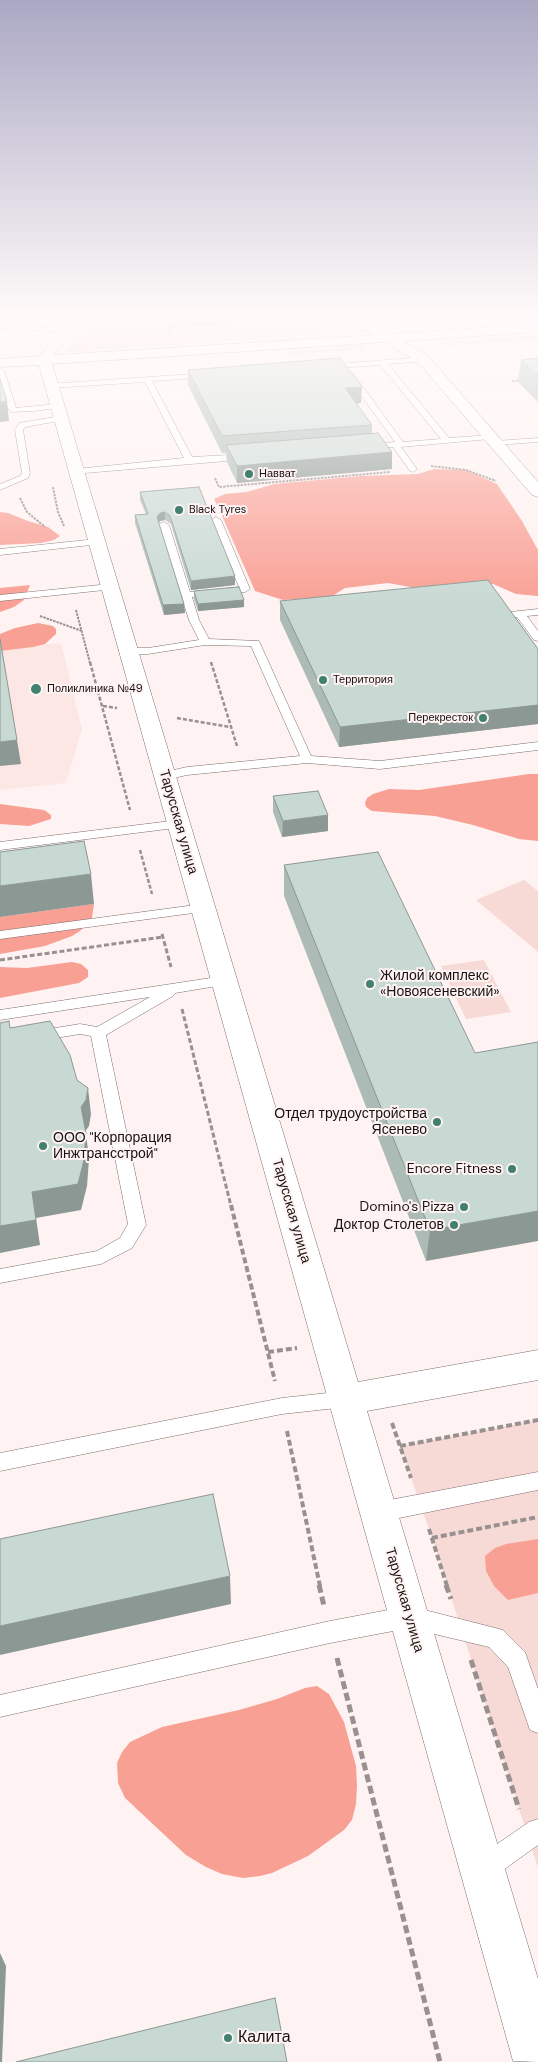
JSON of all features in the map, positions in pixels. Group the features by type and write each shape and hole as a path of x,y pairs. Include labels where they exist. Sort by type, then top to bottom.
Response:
{"main road":[{"name":"Тарусская улица","path":"56,414 64,478 83,539 110,587 538,2061"},
{"path":"471,414 538,492"},
{"path":"346,1399 538,1365"}],"lane":[{"path":"0,487 24,478 26,473 19,430 35,414"},
{"path":"166,414 189,460"},
{"path":"377,414 413,470"},
{"path":"425,414 447,441"},
{"path":"361,448 447,441 538,440"},
{"path":"64,478 189,460 253,456"},
{"path":"186,595 245,589 216,520"},
{"path":"164,525 194,620 205,642"},
{"path":"0,552 59,547 83,539"},
{"path":"0,598 110,587"},
{"path":"494,598 506,615 538,612"},
{"path":"520,614 538,638"},
{"path":"128,651 148,651 205,642 256,643 307,759"},
{"path":"165,776 244,764 307,759 380,765 538,746"},
{"path":"0,846 178,824"},
{"path":"0,935 203,908"},
{"path":"0,1014 224,981"},
{"path":"98,1033 176,988"},
{"path":"0,1042 80,1029 89,1029 98,1033"},
{"path":"0,1276 101,1257 126,1243 137,1224 98,1033"},
{"path":"0,1462 282,1406 346,1399"},
{"path":"378,1512 538,1481"},
{"path":"0,1706 330,1632 409,1617 494,1638 517,1660 538,1722"},
{"path":"482,1870 538,1831"}],"path":[{"path":"206,460 219,487 413,470"},
{"path":"424,465 466,470 500,482"},
{"path":"64,478 58,512 83,539"},
{"path":"13,483 27,512 36,520 50,530 83,539"},
{"path":"59,547 83,539"},
{"path":"70,591 103,706 282,1406 330,1632 440,2062"},
{"path":"205,642 230,727 244,764"},
{"path":"0,960 163,937"},
{"path":"400,1446 538,1420"},
{"path":"432,1538 538,1517"}],"shaded area":[{"path":"434,469 466,470 497,484 522,521 538,550 538,596 516,594 493,584 416,588 388,583 345,588 331,597 283,600 255,591 222,516 226,512 218,507 214,499 225,494 247,492 274,484 361,476 418,474"},
{"path":"0,512 48,527 60,536 54,540 41,543 0,545"},
{"path":"30,585 24,600 14,607 0,612 0,588"},
{"path":"38,623 53,626 56,629 56,634 45,644 0,651 0,634 15,628"},
{"name":"Поликлиника №49","path":"61,643 82,729 66,783 0,790 0,648"},
{"path":"538,774 538,841 519,839 435,816 372,811 366,807 365,803 367,798 373,794 389,789 419,790"},
{"path":"0,804 44,810 51,815 51,819 29,826 0,824"},
{"path":"524,880 538,891 538,952 476,900"},
{"path":"94,904 92,918 80,931 72,936 45,946 0,954 0,917"},
{"path":"484,960 511,1012 466,1019 441,966"},
{"path":"72,962 81,964 88,970 88,977 79,983 0,998 0,967 27,968"},
{"path":"538,1420 538,1868 432,1538 400,1446"},
{"path":"538,1539 538,1593 508,1600 494,1586 486,1571 485,1556 495,1548 506,1544"},
{"path":"317,1686 329,1694 344,1722 356,1766 356,1804 352,1820 344,1830 308,1856 272,1873 260,1876 243,1878 222,1874 186,1855 125,1798 118,1783 117,1763 122,1752 130,1742 162,1727 239,1710 277,1699 305,1688"}],"building":[{"path":"211,414 364,414 372,425 222,436"},
{"path":"378,433 392,452 237,466 226,445"},
{"path":"199,487 235,576 191,581 170,516 165,512 160,513 157,517 184,604 163,605 135,515 148,514 140,492"},
{"path":"488,580 538,649 538,705 340,727 280,601"},
{"path":"239,587 244,600 198,604 194,591"},
{"path":"0,639 17,740 0,742"},
{"path":"318,791 328,815 283,821 273,796"},
{"path":"84,841 91,874 0,886 0,852"},
{"name":"Жилой комплекс «Новоясеневский»","path":"378,852 475,1053 538,1042 538,1211 430,1230 284,865"},
{"name":"ООО \"Корпорация Инжтрансстрой\"","path":"9,1021 10,1028 50,1021 70,1055 77,1080 88,1088 86,1100 81,1107 86,1133 84,1160 78,1184 32,1192 36,1220 0,1226 0,1023"},
{"path":"213,1494 230,1576 0,1626 0,1539"},
{"path":"275,1998 287,2062 16,2062"}],"place":[{"name":"Навват","path":"249,474"},
{"name":"Black Tyres","path":"179,510"},
{"name":"Территория","path":"323,680"},
{"name":"Поликлиника №49","path":"36,689"},
{"name":"Перекресток","path":"483,718"},
{"name":"Жилой комплекс «Новоясеневский»","path":"370,984"},
{"name":"Отдел трудоустройства Ясенево","path":"437,1122"},
{"name":"ООО \"Корпорация Инжтрансстрой\"","path":"43,1146"},
{"name":"Encore Fitness","path":"512,1169"},
{"name":"Domino's Pizza","path":"464,1207"},
{"name":"Доктор Столетов","path":"454,1225"},
{"name":"Калита","path":"228,2038"}]}
